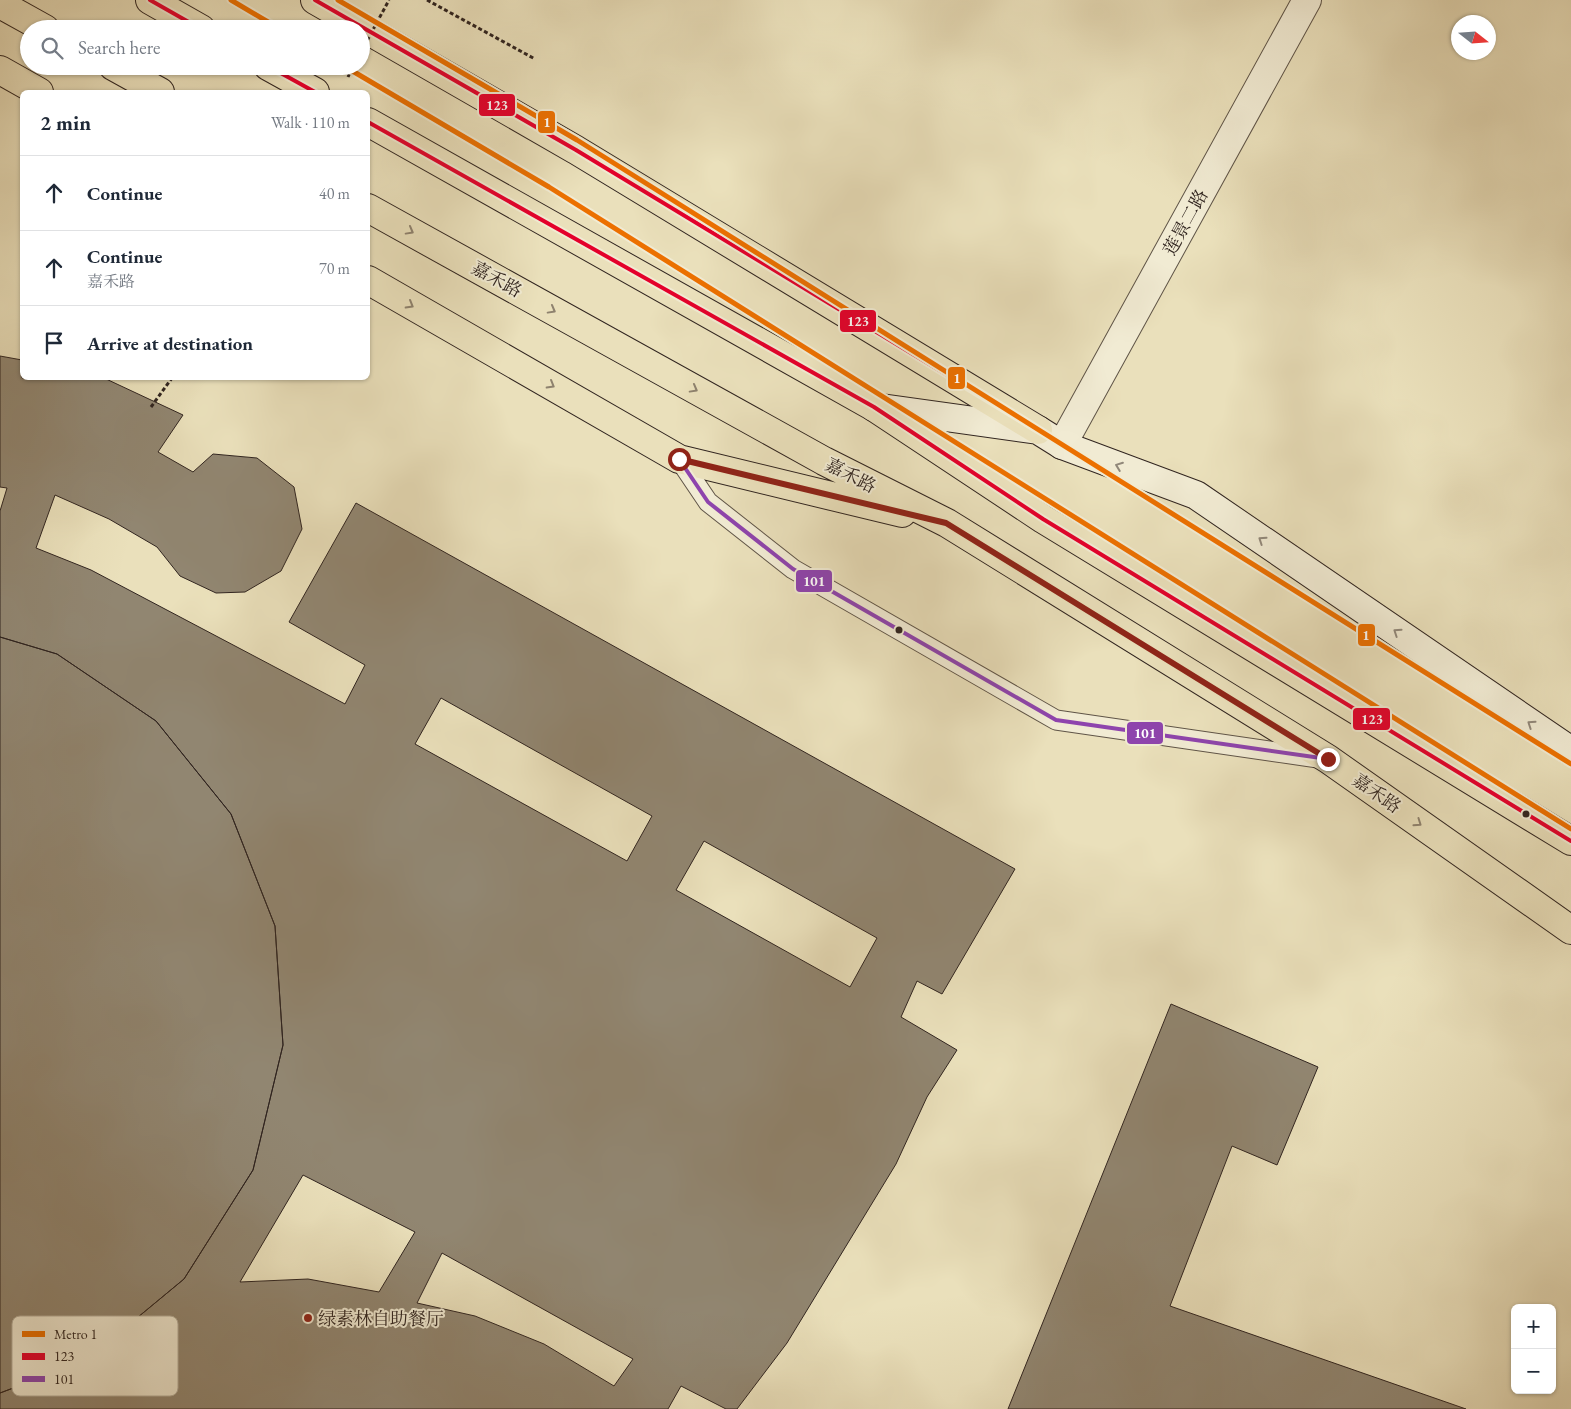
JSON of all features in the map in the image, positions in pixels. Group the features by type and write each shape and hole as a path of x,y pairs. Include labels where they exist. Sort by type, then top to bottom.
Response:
{"main road":[{"path":"150,0 186,20"},
{"path":"315,0 350,20"},
{"name":"莲景二路","path":"1062,445 1307,0"},
{"path":"0,4 29,20"},
{"path":"370,32 576,150 1062,445 1196,495 1571,751"},
{"path":"0,70 35,90"},
{"path":"129,75 156,90"},
{"path":"284,75 311,90"},
{"path":"370,123 874,407 1043,519 1571,841"},
{"name":"嘉禾路","path":"370,209 824,461 946,523 1328,759 1571,930"},
{"path":"370,281 679,459 946,523"},
{"path":"874,407 1038,430"}],"lane":[{"path":"679,459 708,502 793,569 1056,720 1328,759"}],"path":[{"path":"370,35 389,0"},
{"path":"427,0 534,59"},
{"path":"151,407 171,380"}],"building":[{"path":"0,356 20,360 20,380 108,380 183,415 158,452 193,472 213,454 257,458 294,487 302,529 281,571 245,592 216,593 180,576 157,547 109,519 55,495 36,548 91,570 345,704 365,665 289,622 356,503 1015,869 942,994 917,981 901,1017 957,1050 927,1097 896,1164 787,1343 737,1409 726,1409 681,1386 668,1409 0,1409 0,1393 12,1388 12,1396 178,1396 178,1316 139,1316 184,1279 253,1170 283,1045 275,926 231,814 156,721 57,654 0,637 0,511 7,488 0,487","holes":["441,698 652,816 627,861 415,744","704,841 877,938 850,987 676,890","303,1175 415,1232 379,1292 308,1279 240,1282","442,1253 633,1359 614,1386 544,1344 475,1316 417,1303"]},
{"path":"0,637 57,654 156,721 231,814 275,926 283,1045 253,1170 184,1279 139,1316 12,1316 12,1388 0,1393"},
{"path":"1171,1004 1318,1067 1277,1165 1232,1146 1170,1306 1466,1409 1008,1409"}],"metro line":[{"name":"1","path":"231,0 265,20"},
{"name":"1","path":"338,0 577,140 1571,764"},
{"name":"1","path":"359,75 549,187 1571,829"}],"transit line":[{"name":"123","path":"150,0 185,20"},
{"name":"123","path":"315,0 350,20"},
{"name":"123","path":"370,32 576,150 1038,430"},
{"name":"123","path":"284,75 311,90"},
{"name":"123","path":"370,123 874,407 1043,519 1571,841"},
{"name":"101","path":"679,459 708,502 793,569 1056,720 1328,759"}],"place":[{"name":"绿素林自助餐厅","path":"308,1318"}],"route":[{"path":"679,459 946,523 1328,759"}]}
